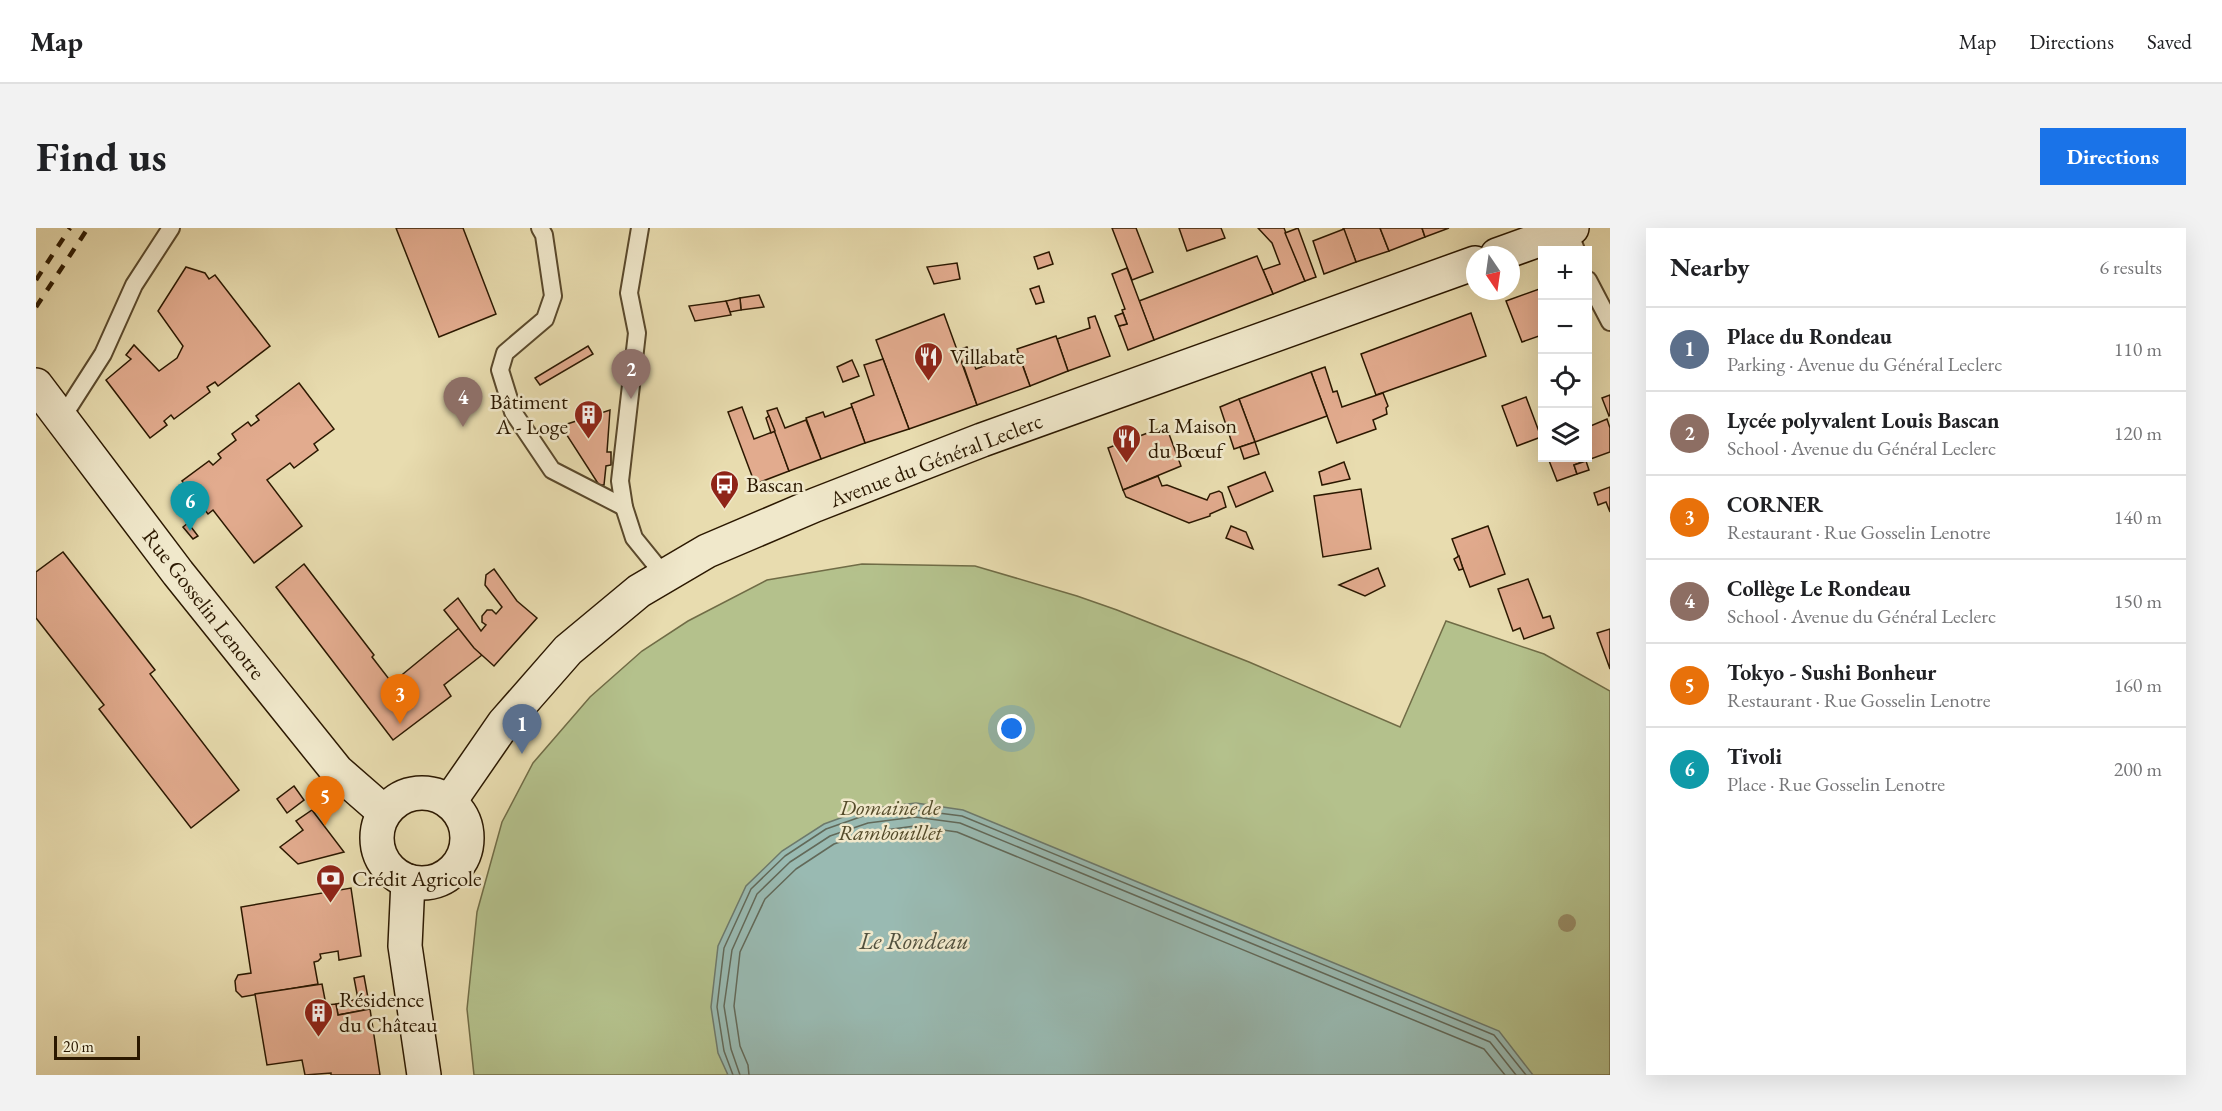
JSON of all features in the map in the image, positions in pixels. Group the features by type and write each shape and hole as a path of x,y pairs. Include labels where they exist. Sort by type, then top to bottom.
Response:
{"main road":[{"path":"1520,249 1572,236"},
{"name":"Avenue du Général Leclerc","path":"450,801 504,723 568,650 639,591 707,551 815,505 982,441 1466,266"},
{"name":"Rue Gosselin Lenotre","path":"36,385 178,573 337,771 384,813"},
{"path":"423,792 438,795 450,801 461,813 468,842 463,857 455,869 443,878 429,883 408,881 388,868 380,856 376,841 378,826 384,813 394,801 408,794 423,792"},
{"path":"408,881 405,946 424,1075"}],"lane":[{"path":"62,418 103,354 134,285 171,228"},
{"path":"540,228 544,235 553,296 544,319 505,353 500,370 513,412 552,470 624,507"},
{"path":"640,228 629,293 637,333 620,481 624,507 634,538 664,575"},
{"path":"1592,289 1610,322"}],"green space":[{"name":"Domaine de Rambouillet","path":"862,564 975,566 1077,596 1249,662 1400,727 1446,621 1544,654 1610,691 1610,1075 474,1075 467,1009 477,912 502,822 533,763 590,697 642,651 688,621 767,580"}],"water":[{"name":"Le Rondeau","path":"916,803 963,810 1499,1031 1533,1075 728,1075 718,1053 711,1007 718,946 746,886 782,851 824,824 865,809"}],"building":[{"path":"396,228 463,228 496,314 439,337"},
{"path":"1112,228 1136,228 1153,272 1132,280"},
{"path":"1179,228 1221,228 1225,238 1187,251"},
{"path":"1258,228 1284,228 1305,281 1273,294 1263,270 1280,264 1272,243"},
{"path":"1298,228 1316,277 1305,281 1285,233"},
{"path":"1343,228 1380,228 1389,251 1356,262"},
{"path":"1380,228 1422,228 1425,237 1389,251"},
{"path":"1422,228 1449,228 1425,237"},
{"path":"1344,229 1356,262 1324,274 1313,241"},
{"path":"1049,252 1053,264 1038,269 1034,257"},
{"path":"1257,256 1273,294 1154,340 1139,301"},
{"path":"957,263 960,279 934,284 927,267"},
{"path":"186,267 205,273 209,279 215,275 270,346 218,386 215,382 207,387 210,392 174,419 171,415 164,421 167,425 150,438 106,380 131,359 126,355 134,345 159,371 177,358 183,346 158,311"},
{"path":"1127,268 1154,340 1128,350 1119,326 1127,324 1122,310 1125,309 1112,274"},
{"path":"1039,286 1044,302 1036,304 1030,289"},
{"path":"1538,289 1538,336 1522,342 1506,301 1520,300 1520,296"},
{"path":"759,295 764,307 741,310 740,298"},
{"path":"740,298 741,310 730,312 726,301"},
{"path":"726,301 731,315 695,321 689,306"},
{"path":"1123,313 1127,324 1119,326 1115,316"},
{"path":"1471,313 1486,356 1376,395 1361,354"},
{"path":"944,314 977,405 909,429 876,340"},
{"path":"1095,316 1110,356 1068,371 1057,339 1090,328 1088,318"},
{"path":"1056,336 1068,371 1030,386 1017,349"},
{"path":"588,346 593,354 540,385 535,378"},
{"path":"967,347 976,369 1018,353 1030,386 977,405 958,350"},
{"path":"883,359 909,429 865,443 851,404 874,395 864,365"},
{"path":"852,360 859,376 843,382 837,367"},
{"path":"1325,367 1333,392 1337,391 1342,407 1383,393 1388,406 1387,414 1373,420 1376,429 1337,443 1311,372"},
{"path":"1311,372 1327,416 1255,442 1239,399"},
{"path":"299,383 334,429 314,444 318,450 294,468 290,463 267,480 302,526 254,563 213,510 208,514 182,481 209,461 213,465 221,458 218,454 236,440 232,434 248,422 251,426 259,420 256,416"},
{"path":"1610,395 1610,415 1609,416 1602,398"},
{"path":"1526,397 1538,429 1538,438 1517,446 1502,406"},
{"path":"1239,399 1255,442 1234,449 1220,407"},
{"path":"742,407 754,439 775,431 789,471 755,484 728,412"},
{"path":"852,407 865,443 821,459 806,418 823,412 825,417"},
{"path":"777,408 785,428 806,420 821,459 789,471 767,411"},
{"name":"Bâtiment A - Loge","path":"610,410 607,452 611,452 611,465 606,466 604,485 599,485 561,426"},
{"path":"769,416 775,431 771,433 766,418"},
{"path":"1607,419 1610,428 1610,452 1592,458 1592,425"},
{"path":"1166,426 1181,466 1123,490 1108,448"},
{"path":"1255,442 1259,454 1244,459 1240,447"},
{"path":"1344,462 1350,479 1322,485 1319,472"},
{"path":"1550,462 1582,462 1574,465 1577,474 1557,481"},
{"path":"1586,462 1589,470 1577,474 1574,465"},
{"path":"1265,472 1273,491 1236,507 1228,487"},
{"path":"1158,476 1162,486 1167,485 1207,500 1210,494 1219,491 1222,493 1226,507 1210,516 1189,523 1126,497 1123,490"},
{"path":"1610,487 1610,512 1606,502 1598,505 1594,493"},
{"path":"1361,489 1371,549 1323,557 1314,496"},
{"path":"188,523 198,536 193,539 183,527"},
{"path":"1231,526 1246,532 1253,549 1226,538"},
{"path":"1488,526 1505,574 1470,587 1452,539"},
{"path":"63,552 155,670 150,674 239,790 191,828 99,709 104,705 36,618 36,572"},
{"path":"1459,556 1463,569 1459,570 1454,559"},
{"path":"304,564 374,655 372,657 392,683 459,628 482,655 444,685 451,696 393,740 276,587"},
{"path":"1378,568 1385,586 1365,596 1339,585"},
{"path":"494,569 517,601 537,618 494,666 474,648 444,610 458,598 481,631 486,625 482,622 482,616 487,610 492,610 496,614 502,607 485,585 486,575"},
{"path":"1528,579 1543,618 1550,616 1554,628 1524,639 1520,628 1513,631 1498,589"},
{"path":"1610,629 1610,669 1597,633"},
{"path":"294,786 304,800 287,813 277,799"},
{"path":"312,810 344,852 298,864 280,847 303,830 296,821"},
{"path":"351,888 361,956 339,960 338,951 320,954 321,958 314,962 318,984 242,997 236,991 235,981 238,975 251,973 241,907"},
{"path":"364,976 370,1009 338,1015 336,1004 358,999 354,978"},
{"name":"Résidence du Château","path":"322,984 326,1005 336,1004 338,1015 370,1009 380,1075 331,1075 331,1073 305,1075 302,1060 267,1065 255,994"}],"railway":[{"path":"36,280 70,228"},
{"path":"36,307 88,228"}],"place":[{"name":"Villabate","path":"929,382"},
{"name":"Lycée polyvalent Louis Bascan","path":"631,399"},
{"name":"Collège Le Rondeau","path":"463,427"},
{"name":"Bâtiment A - Loge","path":"589,440"},
{"name":"La Maison du Bœuf","path":"1127,464"},
{"name":"Bascan","path":"725,510"},
{"name":"Tivoli","path":"190,531"},
{"name":"CORNER","path":"400,724"},
{"name":"Place du Rondeau","path":"522,754"},
{"name":"Tokyo - Sushi Bonheur","path":"325,826"},
{"name":"Crédit Agricole","path":"331,904"},
{"name":"Résidence du Château","path":"318,1038"}]}
